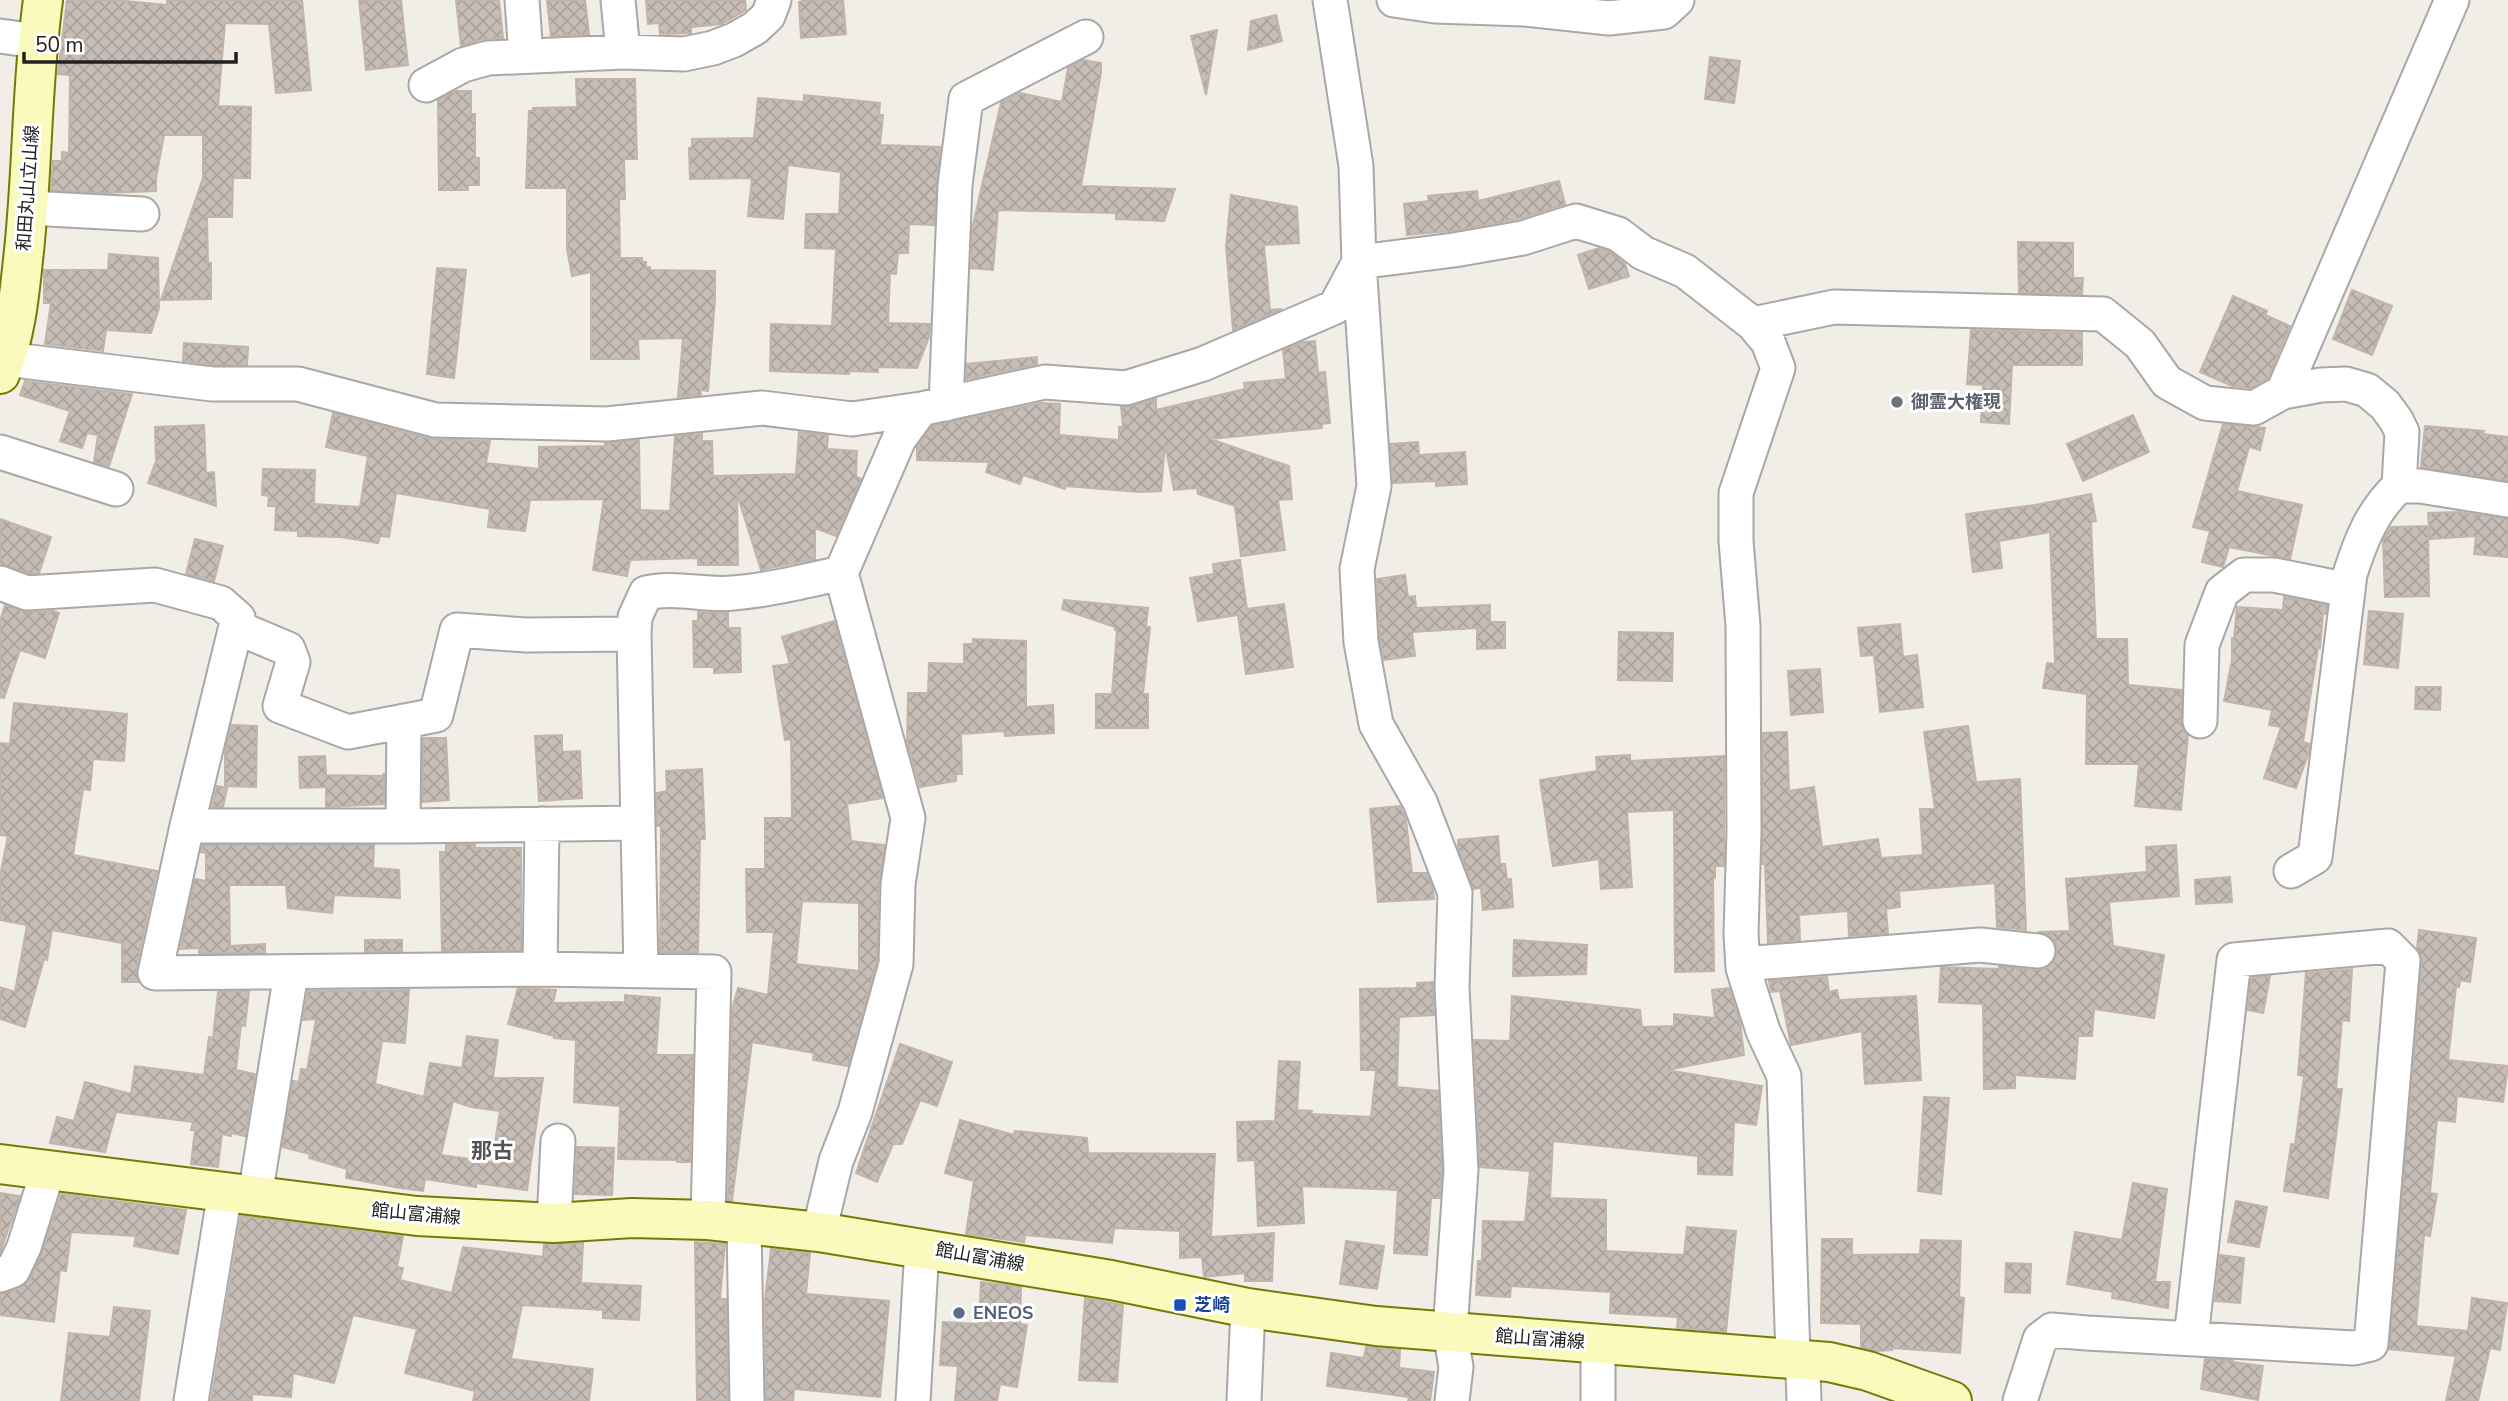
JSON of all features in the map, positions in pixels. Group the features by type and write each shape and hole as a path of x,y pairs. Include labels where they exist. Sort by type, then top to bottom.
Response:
{"main road":[{"name":"和田丸山立山線","path":"3,367 8,314 29,208 37,41 43,0"},
{"name":"館山富浦線","path":"0,1164 417,1216 554,1223 632,1218 726,1222 819,1232 1111,1280 1248,1308 1376,1326 1793,1358 1868,1371 1952,1401"}],"street":[{"path":"522,0 526,55"},
{"path":"618,0 623,52"},
{"path":"426,85 463,65 488,58 623,52 684,54 724,44 755,28 768,16 774,0"},
{"path":"1330,0 1356,166 1359,262 1374,492 1357,569 1361,642 1376,724 1420,803 1455,893 1452,987 1461,1170 1450,1332 1456,1367 1452,1401"},
{"path":"1394,0 1435,6 1524,9 1608,18 1664,12 1677,0"},
{"path":"2283,392 2452,0"},
{"path":"0,36 37,41"},
{"path":"819,1232 836,1161 855,1112 896,964 898,884 908,818 841,573 900,439 934,407 966,99 1086,37"},
{"path":"29,208 142,215"},
{"path":"1359,262 1523,238 1576,220 1618,234 1643,253 1685,271 1753,324 1768,342 1778,368 1736,492 1736,541 1743,626 1744,831 1741,933 1743,964 1763,1031 1784,1076 1793,1358 1803,1373 1804,1401"},
{"path":"3,367 212,384 299,384 435,420 607,424 762,408 852,419 934,407 1045,382 1126,388 1203,365 1335,307 1359,262"},
{"path":"1753,324 1834,307 2103,314 2140,344 2167,382 2205,403 2254,408 2283,392 2321,385 2346,384 2367,390 2385,405 2402,432 2399,486"},
{"path":"0,452 116,489"},
{"path":"2291,871 2315,857 2350,574 2363,535 2384,500 2399,486 2420,486 2508,500"},
{"path":"641,970 634,634 635,617 646,593 659,590 730,594 841,573"},
{"path":"2200,721 2202,645 2222,592 2244,575 2274,575 2348,590"},
{"path":"0,583 27,593 155,586 220,603 238,618 187,826 155,973 540,969 714,972 726,1222 747,1401"},
{"path":"236,627 288,649 293,662 279,706 348,732 436,715 457,630 526,635 634,634"},
{"path":"403,826 404,721"},
{"path":"187,826 638,823"},
{"path":"540,969 542,824"},
{"path":"1743,964 1980,945 2038,951"},
{"path":"2021,1401 2040,1339 2052,1330 2354,1348 2371,1344 2403,961 2388,946 2234,960 2191,1338"},
{"path":"191,1401 290,973"},
{"path":"554,1223 558,1141"},
{"path":"0,1275 13,1270 24,1247 48,1170"},
{"path":"913,1401 922,1248"},
{"path":"1244,1401 1248,1308"},
{"path":"1598,1343 1598,1401"}],"building":[{"path":"67,0 115,0 167,5 167,0 302,0 311,90 276,93 269,24 225,23 218,106 251,107 250,178 233,178 232,217 207,217 211,299 161,300 203,178 203,135 164,135 156,191 104,193 51,190 53,161 62,161 62,152 69,153 70,75 58,74"},
{"path":"359,0 401,0 408,65 366,70"},
{"path":"456,0 499,0 503,38 483,39 461,46"},
{"path":"547,0 585,0 589,34 551,36"},
{"path":"646,0 745,0 746,10 722,24 691,27 691,33 660,34 659,23 648,24"},
{"path":"843,0 846,34 801,38 799,2"},
{"path":"1276,15 1282,41 1248,50 1251,21"},
{"path":"1217,30 1206,95 1191,36"},
{"path":"1710,57 1740,61 1734,103 1705,99"},
{"path":"1083,60 1101,63 1101,73 1081,186 1175,189 1164,221 1116,219 1116,213 998,210 993,270 971,268 972,229 1001,103 1020,93 1062,102 1068,68"},
{"path":"576,79 635,79 637,159 624,159 625,199 619,199 620,258 642,258 642,262 646,262 646,267 650,267 650,270 715,271 708,391 700,390 701,395 678,397 683,338 638,339 639,359 591,359 591,272 572,276 567,249 567,188 526,188 529,111 533,111 533,108 577,107"},
{"path":"455,91 471,91 471,114 475,114 475,158 479,158 479,185 468,185 468,190 439,190 438,100"},
{"path":"804,95 880,103 879,115 883,115 880,145 940,147 934,225 909,224 908,253 898,253 896,274 890,273 888,323 930,324 929,337 917,368 878,367 878,372 849,371 849,374 770,371 771,324 832,326 836,249 805,248 806,214 839,214 841,172 788,165 783,219 748,216 752,178 690,179 689,148 692,147 692,139 754,138 758,98 804,102"},
{"path":"1559,181 1565,204 1518,219 1451,231 1407,235 1404,204 1429,201 1428,196 1477,191 1478,201"},
{"path":"1231,195 1297,207 1299,243 1264,245 1270,310 1282,309 1233,330 1226,246"},
{"path":"2018,242 2073,243 2073,278 2083,278 2082,294 2019,293"},
{"path":"1599,248 1609,251 1625,264 1629,276 1589,289 1578,255"},
{"path":"109,254 158,258 159,308 151,333 106,330 103,351 45,344 51,303 44,303 44,270 108,270"},
{"path":"437,268 466,270 454,378 427,374"},
{"path":"2352,290 2392,306 2372,355 2333,339"},
{"path":"2233,296 2267,311 2265,315 2290,326 2268,378 2250,388 2232,386 2200,372"},
{"path":"1971,330 2082,333 2082,365 2012,365 2009,424 1981,422 1983,385 1967,384"},
{"path":"1315,341 1318,373 1325,372 1330,423 1322,424 1322,428 1210,439 1289,466 1292,499 1278,500 1285,550 1241,556 1235,506 1198,494 1197,488 1174,490 1165,445 1161,491 1139,492 1066,486 1065,489 1023,475 1020,484 986,472 989,462 917,460 917,447 932,426 1041,403 1060,404 1059,435 1119,440 1119,427 1123,427 1121,407 1156,399 1156,410 1245,389 1244,383 1286,379 1283,350 1303,342"},
{"path":"184,343 248,347 247,365 213,365 183,361"},
{"path":"1037,357 1037,364 966,379 967,364"},
{"path":"25,381 132,394 109,466 94,462 98,435 87,433 82,448 60,441 70,411 20,395"},
{"path":"333,413 430,439 490,441 486,463 539,469 539,447 605,446 605,443 639,440 640,510 670,511 675,436 702,434 702,441 712,441 713,476 796,474 799,432 828,435 827,449 857,451 856,476 861,479 836,536 815,528 815,559 761,570 737,494 738,565 698,565 698,558 630,560 627,576 593,570 604,499 530,500 525,531 488,527 490,509 396,493 389,537 380,536 378,543 341,537 298,536 298,531 275,530 276,506 268,506 269,496 262,495 263,469 315,470 314,504 360,507 368,456 326,447"},
{"path":"2133,415 2149,452 2083,481 2067,444"},
{"path":"2223,424 2265,428 2260,450 2249,447 2237,491 2302,505 2290,559 2229,547 2223,567 2202,562 2210,531 2193,527"},
{"path":"204,425 206,473 214,472 216,506 148,483 156,461 155,427"},
{"path":"2425,426 2484,431 2483,434 2508,437 2508,481 2421,467"},
{"path":"1418,442 1419,455 1465,452 1467,484 1436,486 1436,481 1393,483 1390,444"},
{"path":"2091,494 2096,521 2091,522 2096,639 2127,639 2128,685 2182,690 2181,721 2183,730 2188,735 2181,810 2135,806 2139,764 2086,764 2087,694 2043,688 2047,663 2055,664 2050,532 1999,541 2002,568 1973,572 1966,514"},
{"path":"2459,512 2508,519 2508,557 2474,554 2476,536 2430,539 2428,513"},
{"path":"0,519 51,537 39,573 30,574 0,564"},
{"path":"2428,526 2429,596 2385,597 2383,540 2391,527"},
{"path":"195,539 223,546 214,581 186,574"},
{"path":"1240,560 1247,609 1284,604 1293,667 1246,674 1238,615 1198,621 1190,578 1214,574 1213,564"},
{"path":"1405,575 1408,597 1415,596 1416,608 1490,605 1490,622 1505,622 1505,648 1477,649 1477,628 1412,632 1415,656 1384,660 1380,640 1377,579"},
{"path":"2284,597 2327,605 2326,614 2323,614 2320,648 2303,742 2310,744 2309,752 2296,788 2264,778 2281,727 2269,725 2272,710 2224,701 2232,660 2237,607 2283,610"},
{"path":"1064,600 1148,608 1146,627 1150,627 1143,694 1148,694 1148,728 1096,728 1096,694 1112,694 1117,630 1062,609"},
{"path":"5,605 28,612 59,613 45,658 20,650 4,698 0,697 0,621"},
{"path":"2369,611 2403,614 2398,668 2364,664"},
{"path":"698,612 728,613 728,628 740,628 741,672 714,673 714,667 694,667 693,621 698,621"},
{"path":"834,621 883,798 847,804 851,841 885,845 879,883 877,961 848,1066 813,1060 814,1053 752,1042 732,1201 728,1200 732,1010 738,988 768,995 774,932 747,932 746,869 765,869 765,818 792,818 791,739 785,740 773,666 790,664 782,637","holes":["802,901 859,903 859,971 796,964"]},
{"path":"1900,624 1903,657 1917,655 1923,707 1880,712 1874,655 1861,656 1858,628"},
{"path":"1619,632 1673,633 1672,681 1618,680"},
{"path":"973,639 1026,641 1026,707 1053,705 1054,733 1005,736 1004,731 961,734 962,774 956,774 956,781 920,787 907,741 908,693 928,693 929,663 964,664 964,644 973,644"},
{"path":"1820,669 1823,712 1791,715 1788,671"},
{"path":"2416,687 2441,687 2440,710 2415,709"},
{"path":"14,703 127,714 124,761 93,759 90,790 83,789 73,855 157,871 136,969 139,982 122,982 122,943 52,930 47,960 44,959 25,1027 0,1019 0,987 15,992 27,925 0,920 0,876 8,836 0,835 0,743 10,744"},
{"path":"232,725 257,726 256,787 225,786 225,751"},
{"path":"1968,726 1976,782 2020,779 2026,930 1997,927 1995,883 1899,891 1900,907 1886,909 1888,933 1849,936 1848,911 1799,915 1800,940 1768,943 1765,864 1762,864 1763,733 1787,732 1789,791 1814,787 1822,847 1878,839 1881,858 1923,855 1920,809 1935,809 1924,732"},
{"path":"562,735 562,752 580,751 582,798 539,801 535,736"},
{"path":"423,738 446,738 449,800 422,802"},
{"path":"1630,755 1630,761 1724,756 1724,866 1715,866 1713,878 1714,971 1675,972 1674,810 1627,812 1632,887 1601,889 1599,859 1553,866 1540,780 1597,771 1596,757"},
{"path":"325,756 326,775 383,776 384,773 384,804 326,807 326,787 300,788 299,757"},
{"path":"702,769 705,839 700,839 698,952 660,952 661,826 657,826 657,793 667,791 666,771"},
{"path":"217,786 227,788 223,807 212,807"},
{"path":"1400,806 1406,820 1412,873 1427,873 1434,899 1378,902 1370,809"},
{"path":"1498,836 1500,864 1505,864 1507,879 1511,879 1513,907 1483,910 1481,888 1473,889 1458,848 1458,840"},
{"path":"475,844 475,848 521,848 521,950 442,951 440,852 446,852 446,845"},
{"path":"203,845 374,845 373,868 399,870 400,898 334,895 332,913 288,908 286,885 229,885 230,946 265,944 265,953 199,953 199,948 180,949 195,879 206,881 206,853 201,852"},
{"path":"2176,845 2179,896 2109,902 2113,946 2164,955 2154,1018 2094,1009 2092,1036 2078,1036 2075,1079 2015,1075 2015,1088 1984,1089 1983,1004 1939,1002 1941,967 2046,968 2054,962 2056,944 2049,935 2038,932 2070,931 2066,879 2147,872 2146,847"},
{"path":"2230,877 2232,902 2196,904 2195,880"},
{"path":"2419,930 2476,938 2470,982 2460,980 2459,987 2456,987 2448,1060 2508,1066 2503,1102 2457,1096 2455,1122 2437,1120 2430,1193 2437,1194 2430,1236 2424,1235 2416,1326 2468,1331 2472,1298 2507,1303 2500,1350 2490,1348 2478,1401 2446,1401 2456,1356 2389,1349 2422,963 2417,948"},
{"path":"365,940 402,940 402,951 365,952"},
{"path":"1514,940 1587,945 1586,974 1513,976"},
{"path":"2352,969 2349,1021 2342,1020 2336,1089 2342,1089 2328,1198 2284,1191 2291,1144 2295,1145 2304,1076 2298,1075 2306,973"},
{"path":"2270,976 2263,1013 2248,1010 2251,978"},
{"path":"1827,977 1829,992 1837,990 1839,1000 1916,996 1921,1080 1865,1084 1862,1031 1791,1045 1780,991 1771,992 1769,981"},
{"path":"1433,982 1434,1015 1399,1017 1397,1087 1438,1091 1442,1170 1440,1198 1431,1198 1427,1255 1394,1253 1398,1190 1302,1186 1304,1223 1258,1226 1255,1160 1238,1161 1237,1122 1275,1121 1279,1061 1300,1062 1297,1110 1312,1111 1311,1114 1371,1117 1376,1070 1361,1070 1360,989 1417,988 1417,983"},
{"path":"518,988 556,990 553,1003 625,1002 625,995 660,998 656,1055 693,1055 690,1162 618,1159 620,1106 574,1102 576,1040 554,1038 508,1024"},
{"path":"1729,988 1740,1022 1744,1055 1667,1070 1762,1086 1756,1125 1734,1122 1732,1175 1698,1174 1698,1156 1553,1141 1550,1198 1606,1200 1606,1251 1684,1255 1687,1227 1736,1231 1726,1332 1677,1328 1678,1317 1610,1313 1611,1292 1511,1286 1510,1297 1476,1295 1478,1261 1482,1261 1483,1221 1525,1222 1530,1171 1480,1167 1474,1040 1510,1041 1512,996 1640,1010 1642,1027 1674,1026 1674,1014 1715,1018 1712,990"},
{"path":"409,990 405,1043 382,1041 375,1084 424,1097 430,1063 462,1068 467,1036 498,1040 493,1078 543,1078 527,1190 476,1183 476,1187 425,1179 423,1191 400,1188 346,1178 347,1169 309,1158 310,1154 282,1147 293,1081 299,1082 301,1069 307,1070 316,1019 303,1020 308,991","holes":["453,1101 471,1107 500,1111 492,1162 441,1155"]},
{"path":"249,991 245,1026 241,1025 236,1070 255,1074 245,1136 222,1134 218,1167 191,1164 195,1130 191,1130 193,1122 116,1112 105,1152 50,1143 57,1117 74,1121 85,1082 131,1094 135,1066 204,1075 209,1037 213,1038 218,992"},
{"path":"900,1044 952,1062 937,1106 920,1100 902,1144 893,1144 877,1182 856,1173"},
{"path":"1924,1097 1949,1098 1941,1194 1918,1191"},
{"path":"960,1120 1014,1135 1015,1131 1087,1138 1088,1153 1215,1154 1211,1237 1274,1233 1272,1281 1245,1281 1245,1273 1204,1277 1202,1257 1180,1258 1180,1231 1114,1228 1112,1243 1025,1235 1024,1242 966,1234 974,1181 945,1173"},
{"path":"577,1147 614,1148 612,1195 575,1194"},
{"path":"2133,1183 2167,1189 2155,1282 2170,1282 2168,1308 2112,1298 2113,1292 2067,1284 2075,1232 2122,1240"},
{"path":"0,1193 20,1196 0,1253"},
{"path":"61,1194 186,1210 178,1254 134,1246 136,1236 71,1232 66,1271 60,1270 54,1322 0,1315 0,1294 20,1288 30,1278 42,1253"},
{"path":"2236,1201 2267,1207 2259,1247 2228,1242"},
{"path":"241,1216 403,1236 397,1267 403,1268 400,1280 452,1293 463,1247 543,1257 544,1244 583,1243 581,1283 641,1286 639,1320 603,1318 603,1310 522,1305 511,1359 593,1369 589,1401 473,1401 475,1391 405,1373 417,1329 353,1315 334,1383 293,1373 291,1397 252,1394 252,1401 211,1401"},
{"path":"1822,1239 1852,1239 1852,1255 1920,1254 1921,1240 1961,1241 1959,1297 1964,1298 1960,1353 1892,1348 1876,1351 1861,1347 1861,1324 1821,1323"},
{"path":"1346,1241 1384,1246 1377,1289 1340,1284"},
{"path":"695,1242 725,1244 720,1299 726,1299 728,1401 697,1401"},
{"path":"771,1249 810,1253 806,1294 889,1301 880,1397 794,1389 793,1401 766,1401 765,1299"},
{"path":"2220,1255 2244,1258 2240,1303 2215,1301"},
{"path":"2006,1263 2031,1264 2030,1293 2005,1292"},
{"path":"981,1282 1021,1287 1020,1324 1027,1325 1017,1387 1000,1384 997,1401 955,1401 958,1366 940,1365 943,1322 979,1324"},
{"path":"1085,1298 1123,1305 1117,1382 1079,1380"},
{"path":"114,1307 150,1311 139,1401 61,1401 69,1333 110,1337"},
{"path":"1366,1347 1400,1350 1399,1368 1434,1372 1430,1401 1408,1401 1409,1397 1327,1386 1331,1353 1364,1358"},
{"path":"2205,1359 2233,1360 2263,1366 2258,1400 2201,1389"}],"place":[{"name":"御霊大権現","path":"1897,402"},
{"name":"芝崎","path":"1180,1305"},
{"name":"ENEOS","path":"959,1313"}],"district":[{"name":"那古","path":"492,1151"}]}
